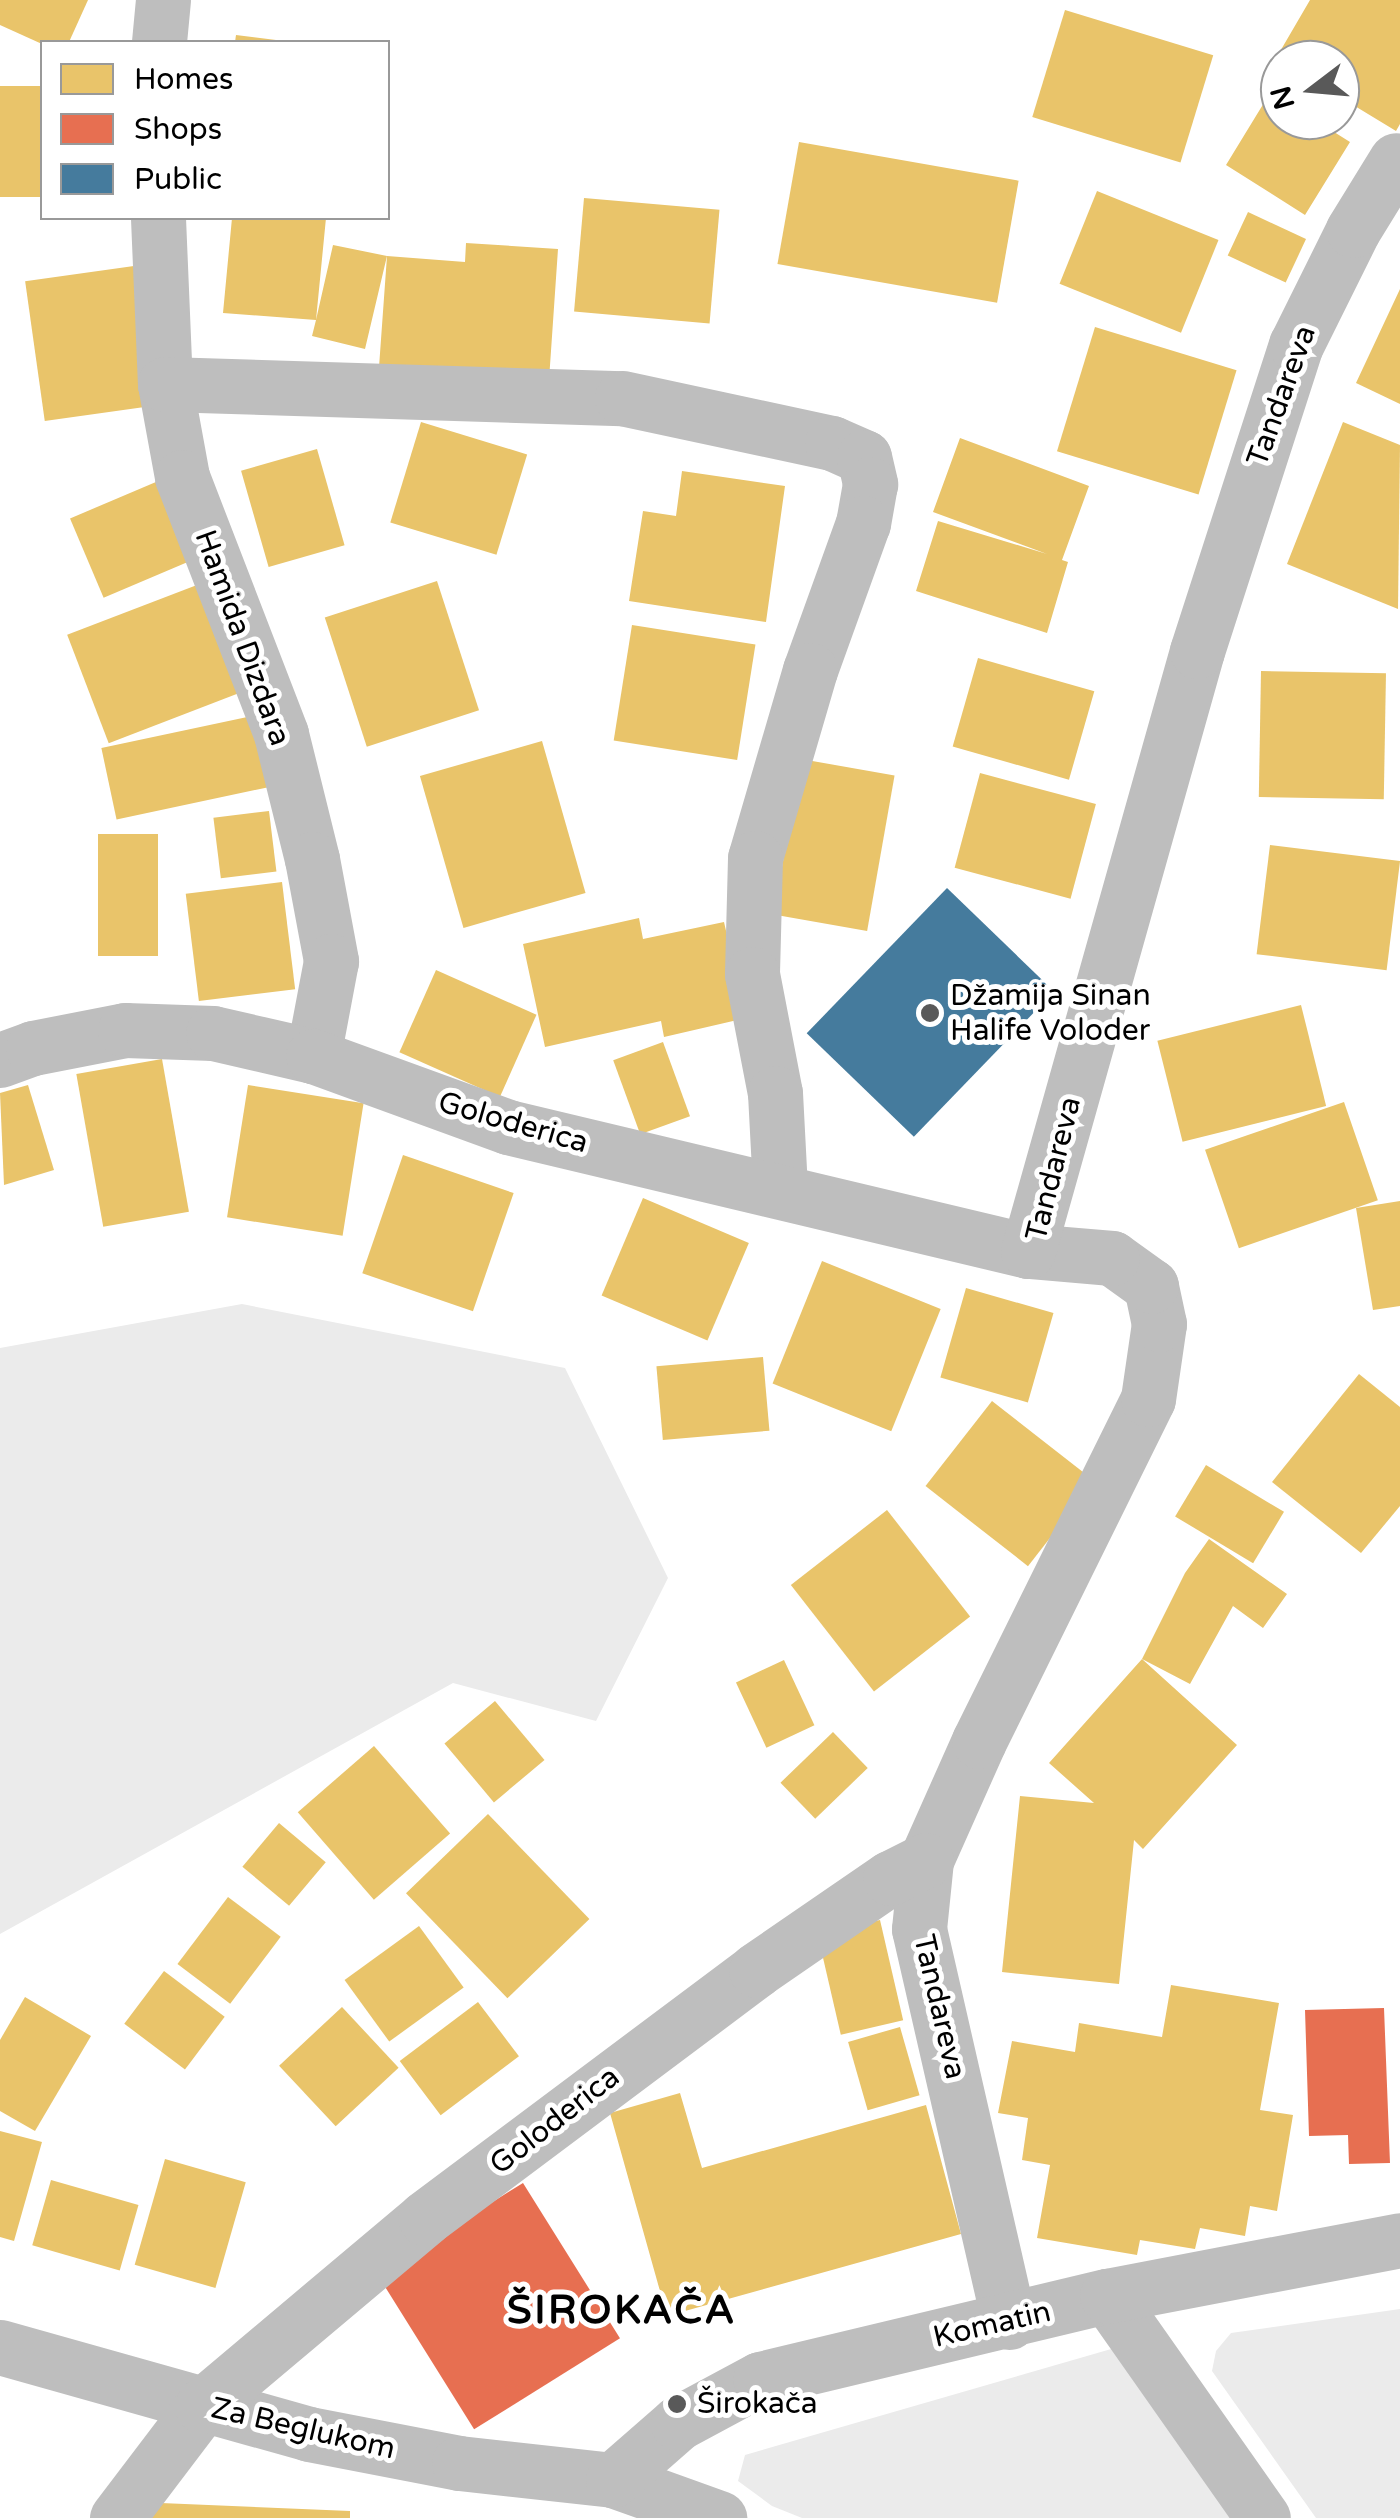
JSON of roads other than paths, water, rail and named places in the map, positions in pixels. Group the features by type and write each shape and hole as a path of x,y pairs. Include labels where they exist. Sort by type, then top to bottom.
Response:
{"street":[{"path":"159,40 163,0"},
{"name":"Tandareva","path":"1009,2322 919,1929 926,1860 979,1742 1148,1399 1159,1324 1151,1286 1112,1258 1028,1251 1196,651 1296,345 1353,230 1396,160"},
{"name":"Hamida Dizdara","path":"158,220 165,384 182,477 281,734 312,859 330,962 313,1056"},
{"path":"165,384 622,398 832,443 864,457 870,484 863,523 810,670 755,858 752,974 775,1092 780,1190"},
{"name":"Goloderica","path":"0,1060 33,1048 125,1030 213,1033 313,1056 508,1128 1028,1251"},
{"name":"Goloderica","path":"117,2518 202,2406 425,2218 631,2062 890,1878 926,1860"},
{"name":"Komatin","path":"612,2480 678,2423 760,2379 1107,2296 1400,2240"},
{"path":"1107,2296 1263,2518"},
{"name":"Za Beglukom","path":"0,2346 308,2434 459,2462 612,2480 719,2518"}],"place":[{"name":"Džamija Sinan Halife Voloder","path":"930,1013"},
{"name":"Širokača","path":"677,2404"}],"district":[{"name":"ŠIROKAČA","path":"622,2310"}]}
